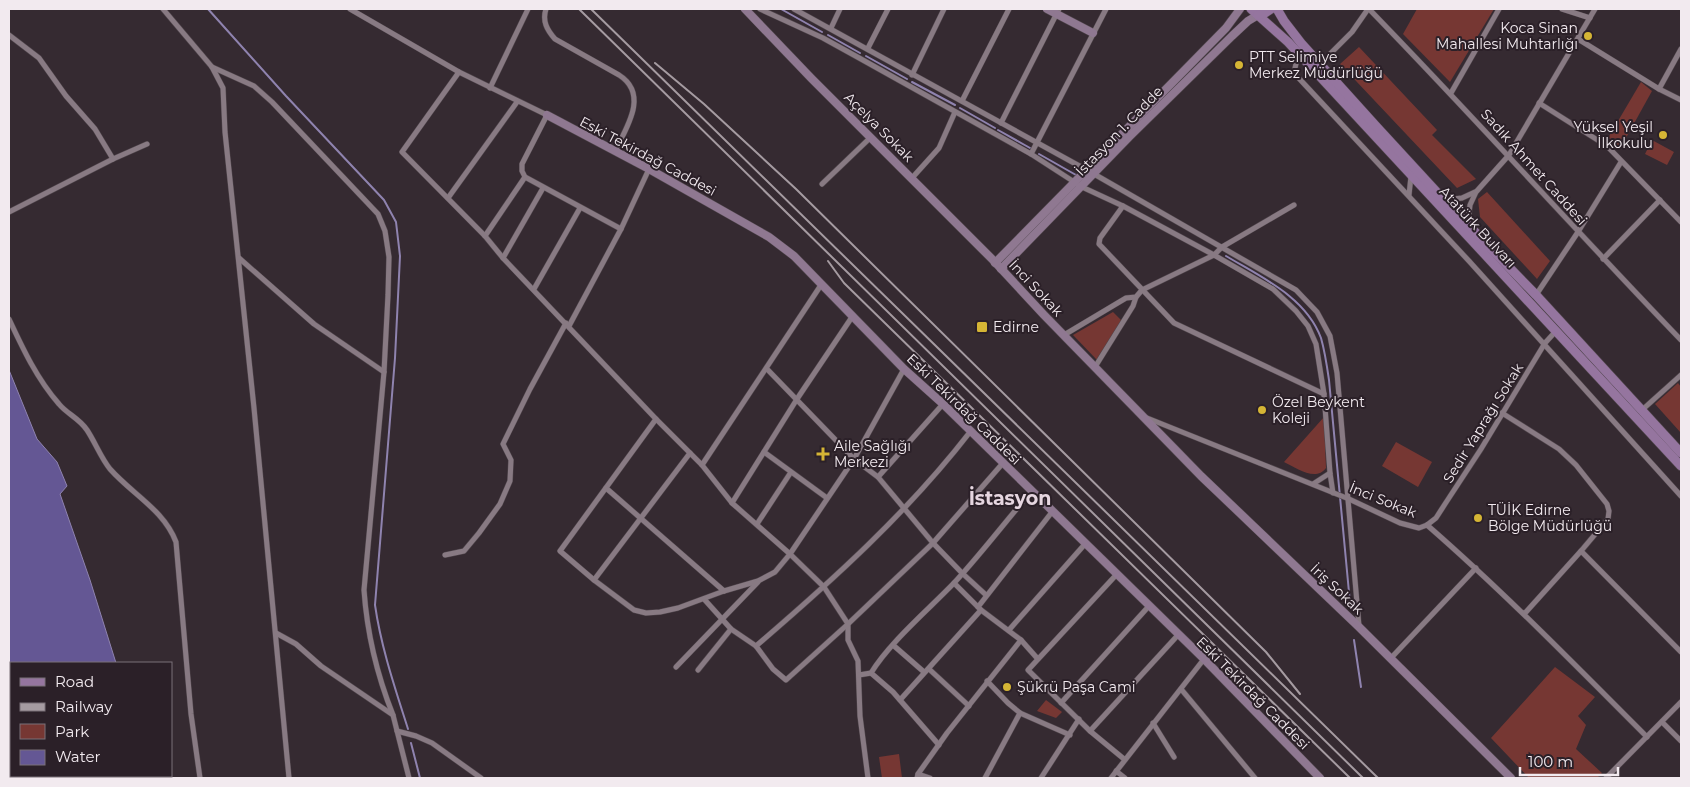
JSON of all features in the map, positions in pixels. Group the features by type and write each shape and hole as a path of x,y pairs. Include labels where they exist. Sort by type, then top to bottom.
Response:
{"main road":[{"name":"Açelya Sokak","path":"745,9 995,263"},
{"path":"1047,9 1057,11 1093,33"},
{"name":"İstasyon 1. Cadde","path":"1001,270 1082,187 1090,172 1226,28 1240,9"},
{"path":"1255,12 1265,13 1271,9"},
{"name":"Atatürk Bulvarı","path":"1277,9 1301,43 1444,200 1536,295 1681,453"},
{"name":"İstasyon 1. Cadde","path":"995,263 1074,182 1090,172 1248,21 1255,12"},
{"name":"Atatürk Bulvarı","path":"1255,12 1277,31 1681,466"},
{"name":"Eski Tekirdağ Caddesi","path":"547,116 649,169 769,237 794,256 904,369 943,404 1204,659 1320,778"},
{"name":"İnci Sokak","path":"995,263 1145,418"},
{"name":"İriş Sokak","path":"1145,418 1201,476 1359,627 1511,778"}],"street":[{"path":"163,9 212,67 222,88 289,778"},
{"path":"350,9 459,72 547,116 522,164 522,171 525,177 621,229"},
{"path":"490,88 528,9"},
{"path":"546,9 544,22 548,32 555,39 628,80 633,88 635,96 634,108 627,128 615,151"},
{"path":"760,9 823,38 1031,154 1082,187 1123,206 1273,289 1296,311 1308,326 1316,344 1324,394 1333,493"},
{"path":"794,9 868,48 912,75 1038,143 1222,247 1296,290 1317,312 1330,336 1337,373 1359,627"},
{"path":"831,28 840,9"},
{"path":"868,48 888,9"},
{"path":"912,75 944,9"},
{"path":"962,101 1009,9"},
{"path":"1031,154 1106,9"},
{"path":"1330,54 1352,32 1368,9"},
{"name":"Sadık Ahmet Caddesi","path":"1368,9 1451,93 1603,259 1681,340"},
{"path":"1451,93 1500,9"},
{"path":"1562,9 1590,18"},
{"path":"1468,224 1468,214 1476,192 1509,155 1595,9"},
{"path":"1001,123 1057,11"},
{"path":"9,35 39,58 66,96 95,129 113,159"},
{"path":"1578,39 1659,89 1681,100"},
{"path":"1659,89 1681,50"},
{"path":"1298,54 1294,73 1545,343 1681,496"},
{"path":"212,67 254,86 266,97 378,214 385,230 389,257 384,372 364,590 371,642 385,696 393,715 409,778"},
{"path":"459,72 402,152 485,236 503,258 656,419 690,452 732,503 824,587 848,624 848,640 858,661 860,716 868,778"},
{"path":"448,198 518,102"},
{"path":"1539,103 1607,146 1681,222"},
{"path":"912,178 939,148 955,112"},
{"path":"822,184 871,137"},
{"path":"9,212 113,159 147,144"},
{"path":"1536,295 1621,162"},
{"path":"445,555 464,551 500,504 510,482 511,460 503,444 530,389 621,229 649,169"},
{"path":"1409,196 1411,176"},
{"path":"485,236 525,177"},
{"path":"503,258 543,188"},
{"path":"1444,200 1462,198 1476,192"},
{"path":"1603,259 1660,200"},
{"path":"1095,367 1142,290 1214,255 1222,247 1294,205"},
{"path":"1123,206 1100,238 1099,244 1174,323 1324,394"},
{"path":"534,289 580,208"},
{"path":"239,258 314,324 384,372"},
{"path":"702,465 767,370 821,285"},
{"path":"1064,335 1126,298 1136,297"},
{"path":"732,503 797,398 852,317"},
{"path":"9,319 34,370 60,406 76,417 86,429 109,468 159,515 171,530 176,542 191,714 200,778"},
{"name":"Sedir Yaprağı Sokak","path":"1427,526 1436,518 1545,343 1556,331"},
{"path":"656,419 560,551 634,610 646,613 678,608 724,590 758,581 775,572 790,554 854,458 904,369"},
{"path":"767,370 797,398 854,458 878,477 933,542 986,595"},
{"path":"1642,410 1681,375"},
{"path":"878,477 943,404"},
{"path":"1502,413 1559,449 1576,465 1607,504 1609,511 1608,519 1526,612 1523,613"},
{"name":"İnci Sokak","path":"1145,418 1313,484 1400,523 1419,528 1427,526 1476,568 1523,613 1647,737"},
{"path":"756,646 824,587 905,509 944,467 970,432"},
{"path":"594,580 690,452"},
{"path":"764,452 827,498"},
{"path":"704,599 731,629 756,646 773,668 786,680 848,624 933,542 1003,463"},
{"path":"757,524 790,472"},
{"path":"1313,484 1330,473"},
{"path":"606,488 724,590"},
{"path":"871,674 876,664 954,583 1031,492"},
{"path":"900,700 980,609 986,595 1052,512"},
{"path":"1009,630 1085,544"},
{"path":"1581,551 1681,652"},
{"path":"1390,658 1476,568"},
{"path":"1117,574 1037,658 1028,670 1090,731 1124,759"},
{"path":"676,667 758,581"},
{"path":"954,583 980,609 1021,640 1037,658"},
{"path":"1061,703 1149,606"},
{"path":"698,670 731,629"},
{"path":"276,633 296,644 321,666 393,715"},
{"path":"1090,731 1178,635"},
{"path":"930,778 918,776 939,745 1021,640"},
{"path":"893,645 924,672"},
{"path":"1111,778 1204,659"},
{"path":"929,669 969,706"},
{"path":"859,675 871,674 900,700 939,745"},
{"path":"988,681 1020,713 1070,735"},
{"path":"1181,689 1255,778"},
{"path":"1606,778 1681,702"},
{"path":"985,778 1020,713"},
{"path":"1041,778 1079,719"},
{"path":"1662,722 1681,741"},
{"path":"1153,723 1174,758"},
{"path":"397,731 432,743 482,778"},
{"path":"1116,771 1124,778"}],"green space":[{"path":"1417,9 1494,9 1450,82 1403,34"},
{"path":"1359,47 1437,130 1432,135 1476,179 1457,188 1340,64"},
{"path":"1641,82 1652,91 1621,147 1608,138"},
{"path":"1652,140 1674,152 1667,165 1645,154"},
{"path":"1487,192 1550,261 1537,279 1480,217 1478,199"},
{"path":"1113,312 1122,321 1097,360 1073,335"},
{"path":"1678,383 1681,387 1681,433 1655,404"},
{"path":"1324,417 1326,468 1317,474 1311,474 1284,462"},
{"path":"1396,442 1432,462 1418,487 1382,466"},
{"path":"1555,667 1595,697 1578,716 1586,725 1576,749 1602,773 1597,778 1529,778 1491,738"},
{"path":"1046,700 1062,712 1056,718 1037,711"},
{"path":"899,754 902,778 882,778 879,757"}],"water":[{"path":"9,370 37,439 57,462 67,486 60,494 116,662 10,662 10,777 151,778 9,778"}],"waterway":[{"path":"208,9 286,96 384,200 396,222 400,256 395,358 375,605 393,683 408,729"},
{"path":"781,9 822,32"},
{"path":"828,35 860,53"},
{"path":"866,56 907,79"},
{"path":"912,82 955,105"},
{"path":"960,108 995,128"},
{"path":"998,130 1030,148"},
{"path":"1039,154 1076,175"},
{"path":"1226,256 1281,289 1294,300 1305,311 1321,338 1329,380 1350,603"},
{"path":"1354,640 1361,687"},
{"path":"411,743 420,778"}],"railway":[{"path":"579,9 1363,778"},
{"path":"591,9 1378,778"},
{"path":"655,63 704,104 796,189 1266,652 1300,694"},
{"path":"828,261 844,283 1350,778"}],"place":[{"name":"Koca Sinan Mahallesi Muhtarlığı","path":"1588,36"},
{"name":"PTT Selimiye Merkez Müdürlüğü","path":"1239,65"},
{"name":"Yüksel Yeşil İlkokulu","path":"1663,135"},
{"name":"Edirne","path":"982,327"},
{"name":"Özel Beykent Koleji","path":"1262,410"},
{"name":"Aile Sağlığı Merkezi","path":"823,454"},
{"name":"TÜİK Edirne Bölge Müdürlüğü","path":"1478,518"},
{"name":"Şükrü Paşa Cami","path":"1007,687"}],"district":[{"name":"İstasyon","path":"1010,498"}]}
